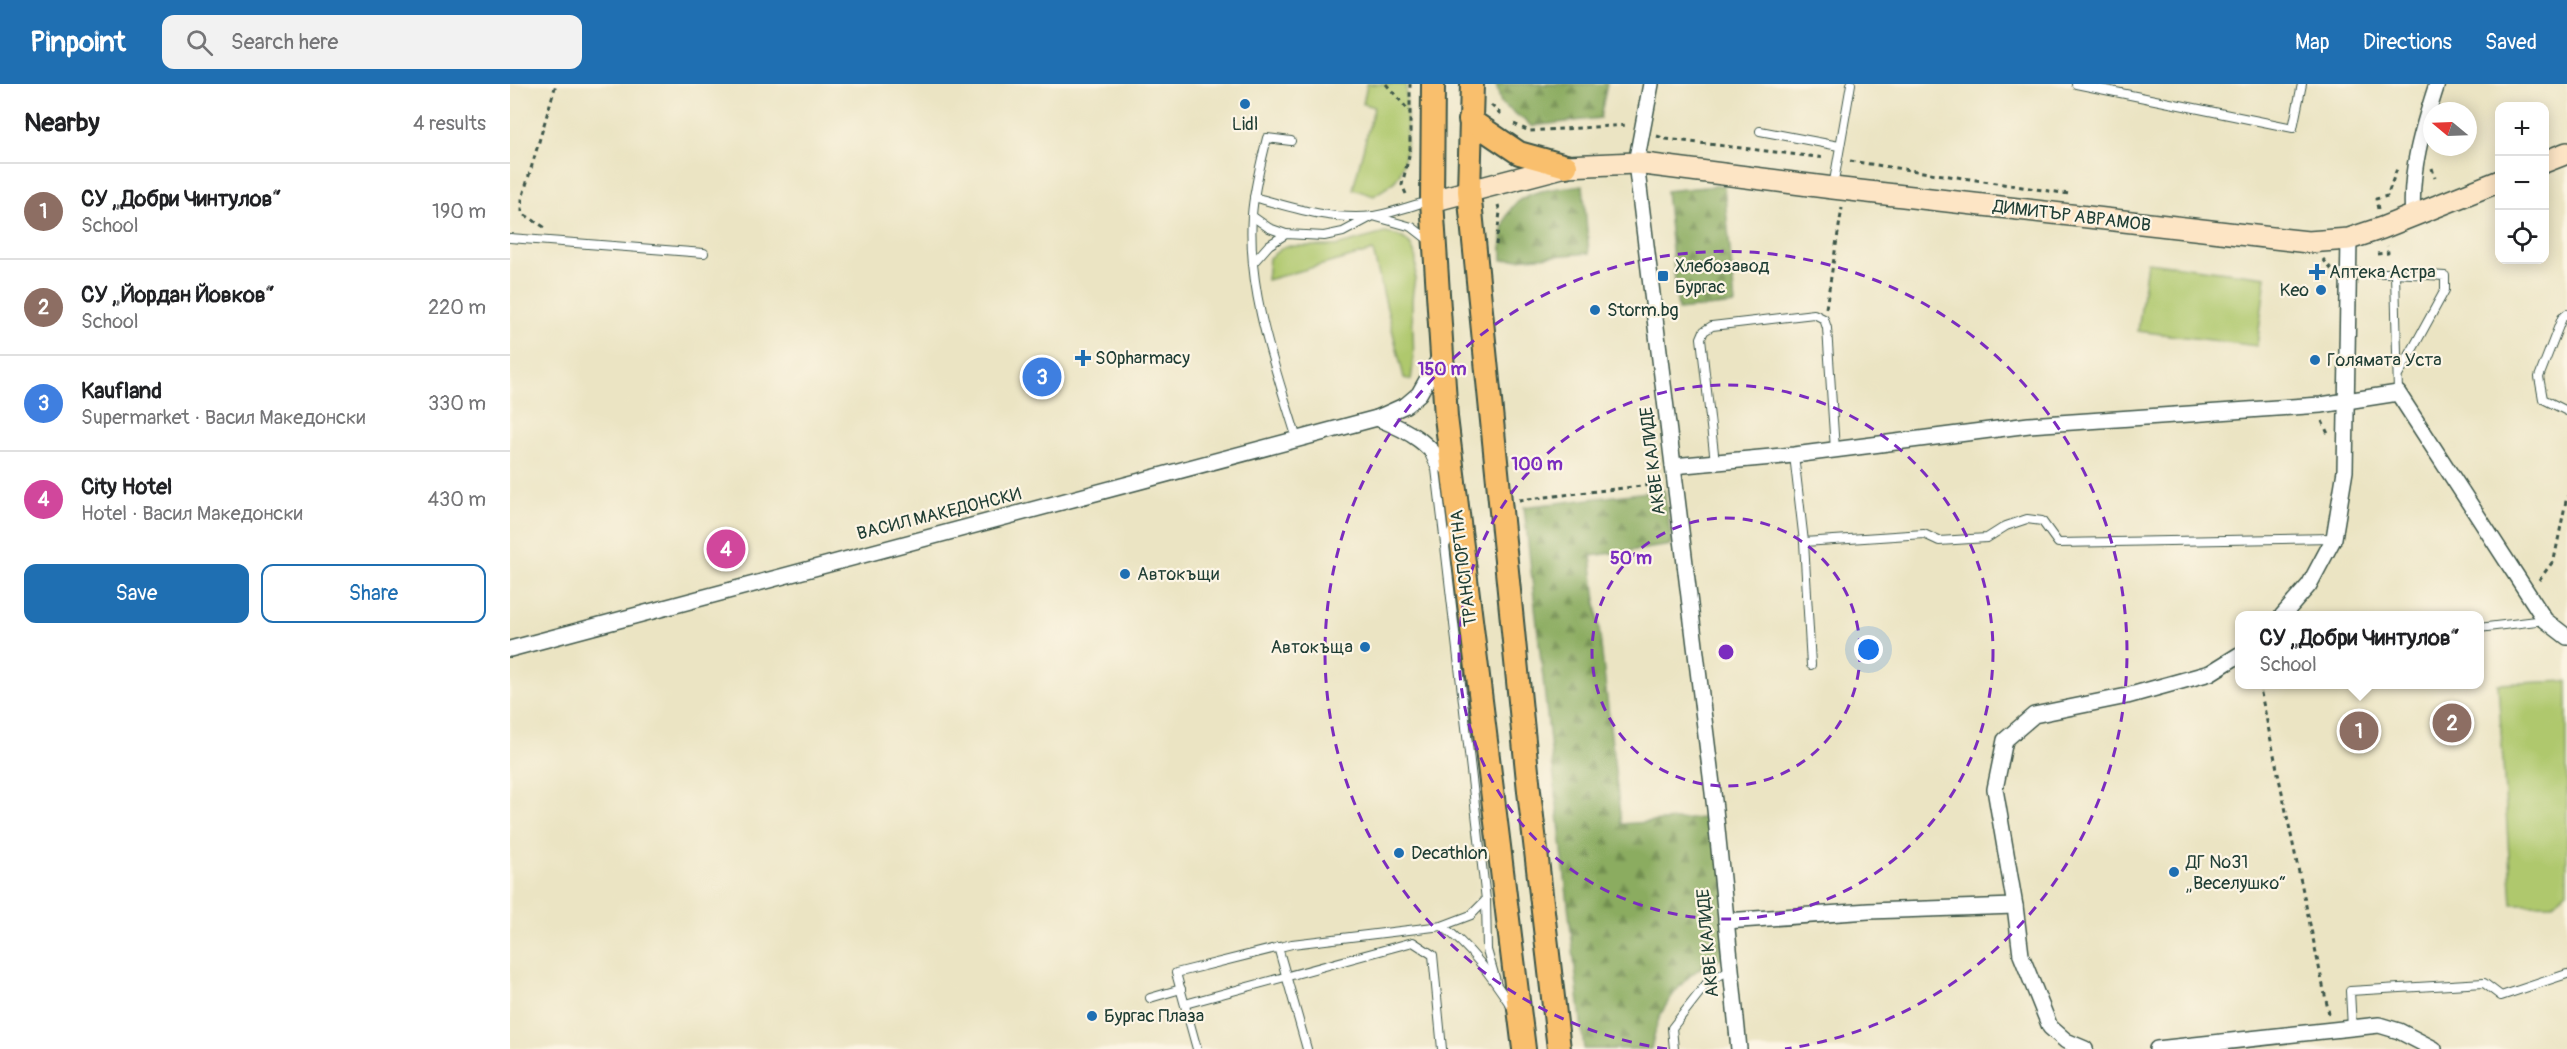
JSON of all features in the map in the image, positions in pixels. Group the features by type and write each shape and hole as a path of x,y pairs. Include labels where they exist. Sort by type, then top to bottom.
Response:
{"main road":[{"name":"ТРАНСПОРТНА","path":"1433,84 1421,203 1434,245 1440,357 1458,520 1524,1049"},
{"path":"1472,84 1469,191 1529,791 1559,1049"},
{"path":"1470,120 1519,153 1566,166"}],"street":[{"name":"АКВЕ КАЛИДЕ","path":"1651,84 1636,163 1726,921 1729,970 1739,1049"},
{"path":"2413,217 2411,187 2422,131 2437,84"},
{"path":"2549,160 2567,153"},
{"name":"ДИМИТЪР АВРАМОВ","path":"1421,203 1566,166 1636,163 1839,189 2308,242 2349,239 2413,217 2495,183"},
{"path":"2289,611 2309,585 2334,538 2345,471 2343,274 2349,239"},
{"path":"1377,418 1406,405 1419,394 1440,357"},
{"path":"1674,474 1715,462 1794,455 2029,425 2321,405 2398,393 2545,620 2567,637"},
{"path":"1377,418 1403,428 1425,442 1453,474"},
{"name":"ВАСИЛ МАКЕДОНСКИ","path":"510,649 1377,418"},
{"path":"2085,1049 2066,1041 2050,1027 2021,955 1995,789 2005,740 2034,715 2127,696 2210,673 2235,657"},
{"path":"1726,921 1869,911 2015,906"},
{"path":"2157,1049 2379,1025 2399,1031 2434,1049"}],"lane":[{"path":"1839,189 1836,159 1851,84"},
{"path":"2076,84 2294,128 2302,84"},
{"path":"1760,131 1839,146"},
{"path":"1291,141 1267,138 1254,197 1252,263 1260,309 1297,439"},
{"path":"1254,197 1309,212 1373,216 1412,227 1434,245"},
{"path":"1252,216 1269,228 1286,234 1313,236 1343,232 1373,216 1421,203"},
{"path":"1252,263 1269,245 1286,234"},
{"path":"510,238 704,253"},
{"path":"2395,273 2398,393"},
{"path":"2343,274 2395,273 2445,276 2445,290 2398,375"},
{"path":"1715,462 1701,338 1704,331 1712,327 1814,314 1824,319 1827,328 1835,450"},
{"path":"2567,314 2562,318 2539,377 2543,399 2567,411"},
{"path":"1425,442 1436,469 1486,900 1487,950 1498,987"},
{"path":"1794,455 1804,542 1811,665"},
{"path":"1804,542 1924,534 1939,541 1987,538 2006,526 2027,519 2042,521 2058,543 2334,538"},
{"path":"1445,546 1458,520"},
{"path":"2484,627 2545,620"},
{"path":"1197,1049 1176,973 1278,947 1442,926 1472,915 1486,900"},
{"path":"1442,926 1465,946 1498,987 1519,1018"},
{"path":"1185,1004 1413,942 1433,955 1442,1049"},
{"path":"1278,947 1307,1049"},
{"path":"1674,1049 1672,1028 1707,983 1729,970"},
{"path":"2352,1028 2349,991 2484,983 2500,996 2567,974"},
{"path":"1150,998 1181,989"}],"path":[{"path":"556,84 522,199 522,213 539,223 556,240"},
{"path":"1386,84 1410,112"},
{"path":"1410,84 1410,151 1402,185 1421,203"},
{"path":"1489,103 1508,120 1529,131 1626,124 1666,139 1836,159 2074,194"},
{"path":"1824,319 1839,189"},
{"path":"2378,211 2376,199 2388,196"},
{"path":"2378,254 2388,254 2386,245"},
{"path":"2320,256 2343,274"},
{"path":"2321,405 2322,425 2332,444"},
{"path":"1519,500 1674,474"},
{"path":"2528,592 2546,574 2554,560 2567,496"},
{"path":"2260,689 2332,1031"}],"green space":[{"path":"1367,84 1406,84 1407,133 1404,159 1397,178 1374,196 1353,189 1374,107 1363,104"},
{"path":"1496,84 1607,84 1600,118 1532,126 1501,103"},
{"path":"1583,185 1589,253 1502,260 1505,221 1511,209 1520,200 1545,190"},
{"path":"1724,185 1735,304 1678,310 1666,191"},
{"path":"1385,233 1406,240 1412,247 1416,258 1412,302 1414,350 1411,380 1404,378 1373,251 1267,280 1269,258 1285,246 1336,246"},
{"path":"2147,262 2266,277 2257,346 2138,331"},
{"path":"1664,490 1672,545 1591,556 1621,824 1717,817 1733,956 1721,958 1700,968 1675,992 1660,1016 1651,1049 1584,1049 1524,507"},
{"path":"2567,681 2567,891 2552,904 2512,904 2498,684"}],"place":[{"name":"Lidl","path":"1245,104"},
{"name":"Аптека Астра","path":"2317,272"},
{"name":"Хлебозавод Бургас","path":"1663,276"},
{"name":"Keo","path":"2321,290"},
{"name":"Storm.bg","path":"1595,310"},
{"name":"SOpharmacy","path":"1083,358"},
{"name":"Голямата Уста","path":"2315,360"},
{"name":"Kaufland","path":"1042,377"},
{"name":"City Hotel","path":"726,549"},
{"name":"Автокъщи","path":"1125,574"},
{"name":"Автокъща","path":"1365,647"},
{"name":"СУ „Йордан Йовков“","path":"2452,723"},
{"name":"СУ „Добри Чинтулов“","path":"2359,731"},
{"name":"Decathlon","path":"1399,853"},
{"name":"ДГ №31 „Веселушко“","path":"2174,872"},
{"name":"Бургас Плаза","path":"1092,1016"}]}
